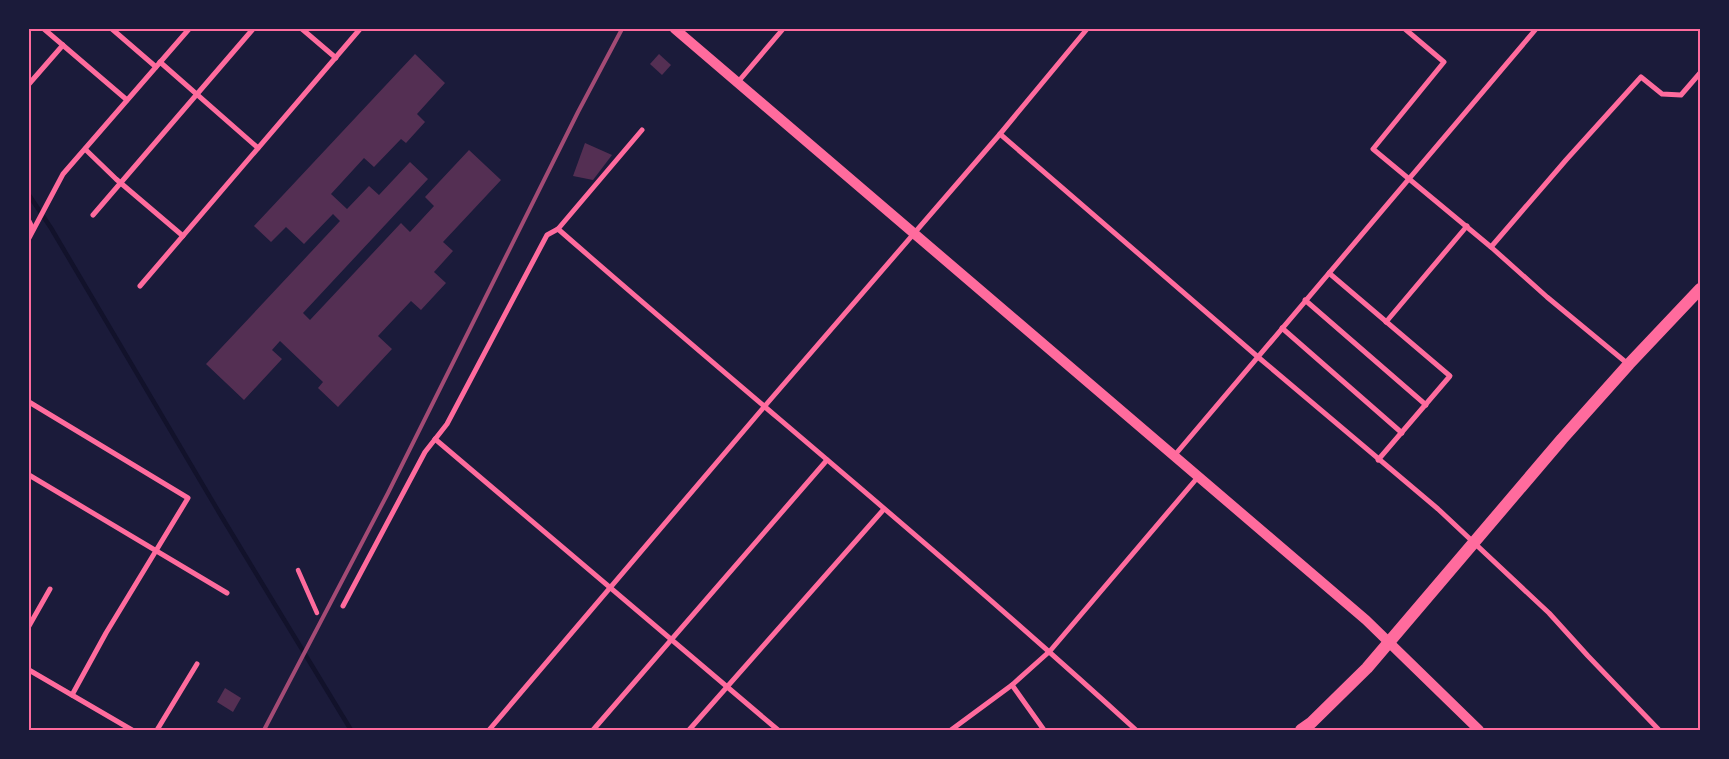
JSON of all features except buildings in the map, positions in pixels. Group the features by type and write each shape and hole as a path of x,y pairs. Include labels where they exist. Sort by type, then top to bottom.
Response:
{"main road":[{"path":"675,29 1358,613 1479,730"},
{"path":"1301,730 1347,689 1390,642 1629,364 1700,289"}],"street":[{"path":"44,29 127,100"},
{"path":"112,29 197,94 258,148"},
{"path":"29,238 63,174 188,29"},
{"path":"93,215 253,29"},
{"path":"302,29 336,58"},
{"path":"140,286 360,29"},
{"path":"738,82 783,29"},
{"path":"488,730 1000,134 1087,29"},
{"path":"1405,29 1444,62 1373,149 1491,246 1546,298 1629,364"},
{"path":"1174,456 1536,29"},
{"path":"29,84 63,45"},
{"path":"1491,246 1642,76 1662,94 1681,95 1700,73"},
{"path":"343,606 425,452 447,424 547,235 558,229 642,130"},
{"path":"1000,134 1378,460 1438,509 1549,613 1659,730"},
{"path":"84,149 183,236"},
{"path":"29,221 33,229"},
{"path":"1386,322 1467,226"},
{"path":"558,229 1050,651 1136,730"},
{"path":"1329,273 1450,376 1378,460"},
{"path":"1305,300 1426,405"},
{"path":"1282,328 1402,432"},
{"path":"29,402 188,498 106,633 72,695"},
{"path":"435,440 778,730"},
{"path":"593,730 827,460"},
{"path":"29,474 227,593"},
{"path":"951,730 1012,685 1050,651 1198,476"},
{"path":"689,730 884,509"},
{"path":"298,570 317,613"},
{"path":"29,626 50,589"},
{"path":"158,730 197,664"},
{"path":"29,670 132,730"},
{"path":"1012,685 1044,730"}],"waterway":[{"path":"29,195 51,228 220,514 351,730"}],"railway":[{"path":"264,730 388,493 578,112 622,29"}]}
